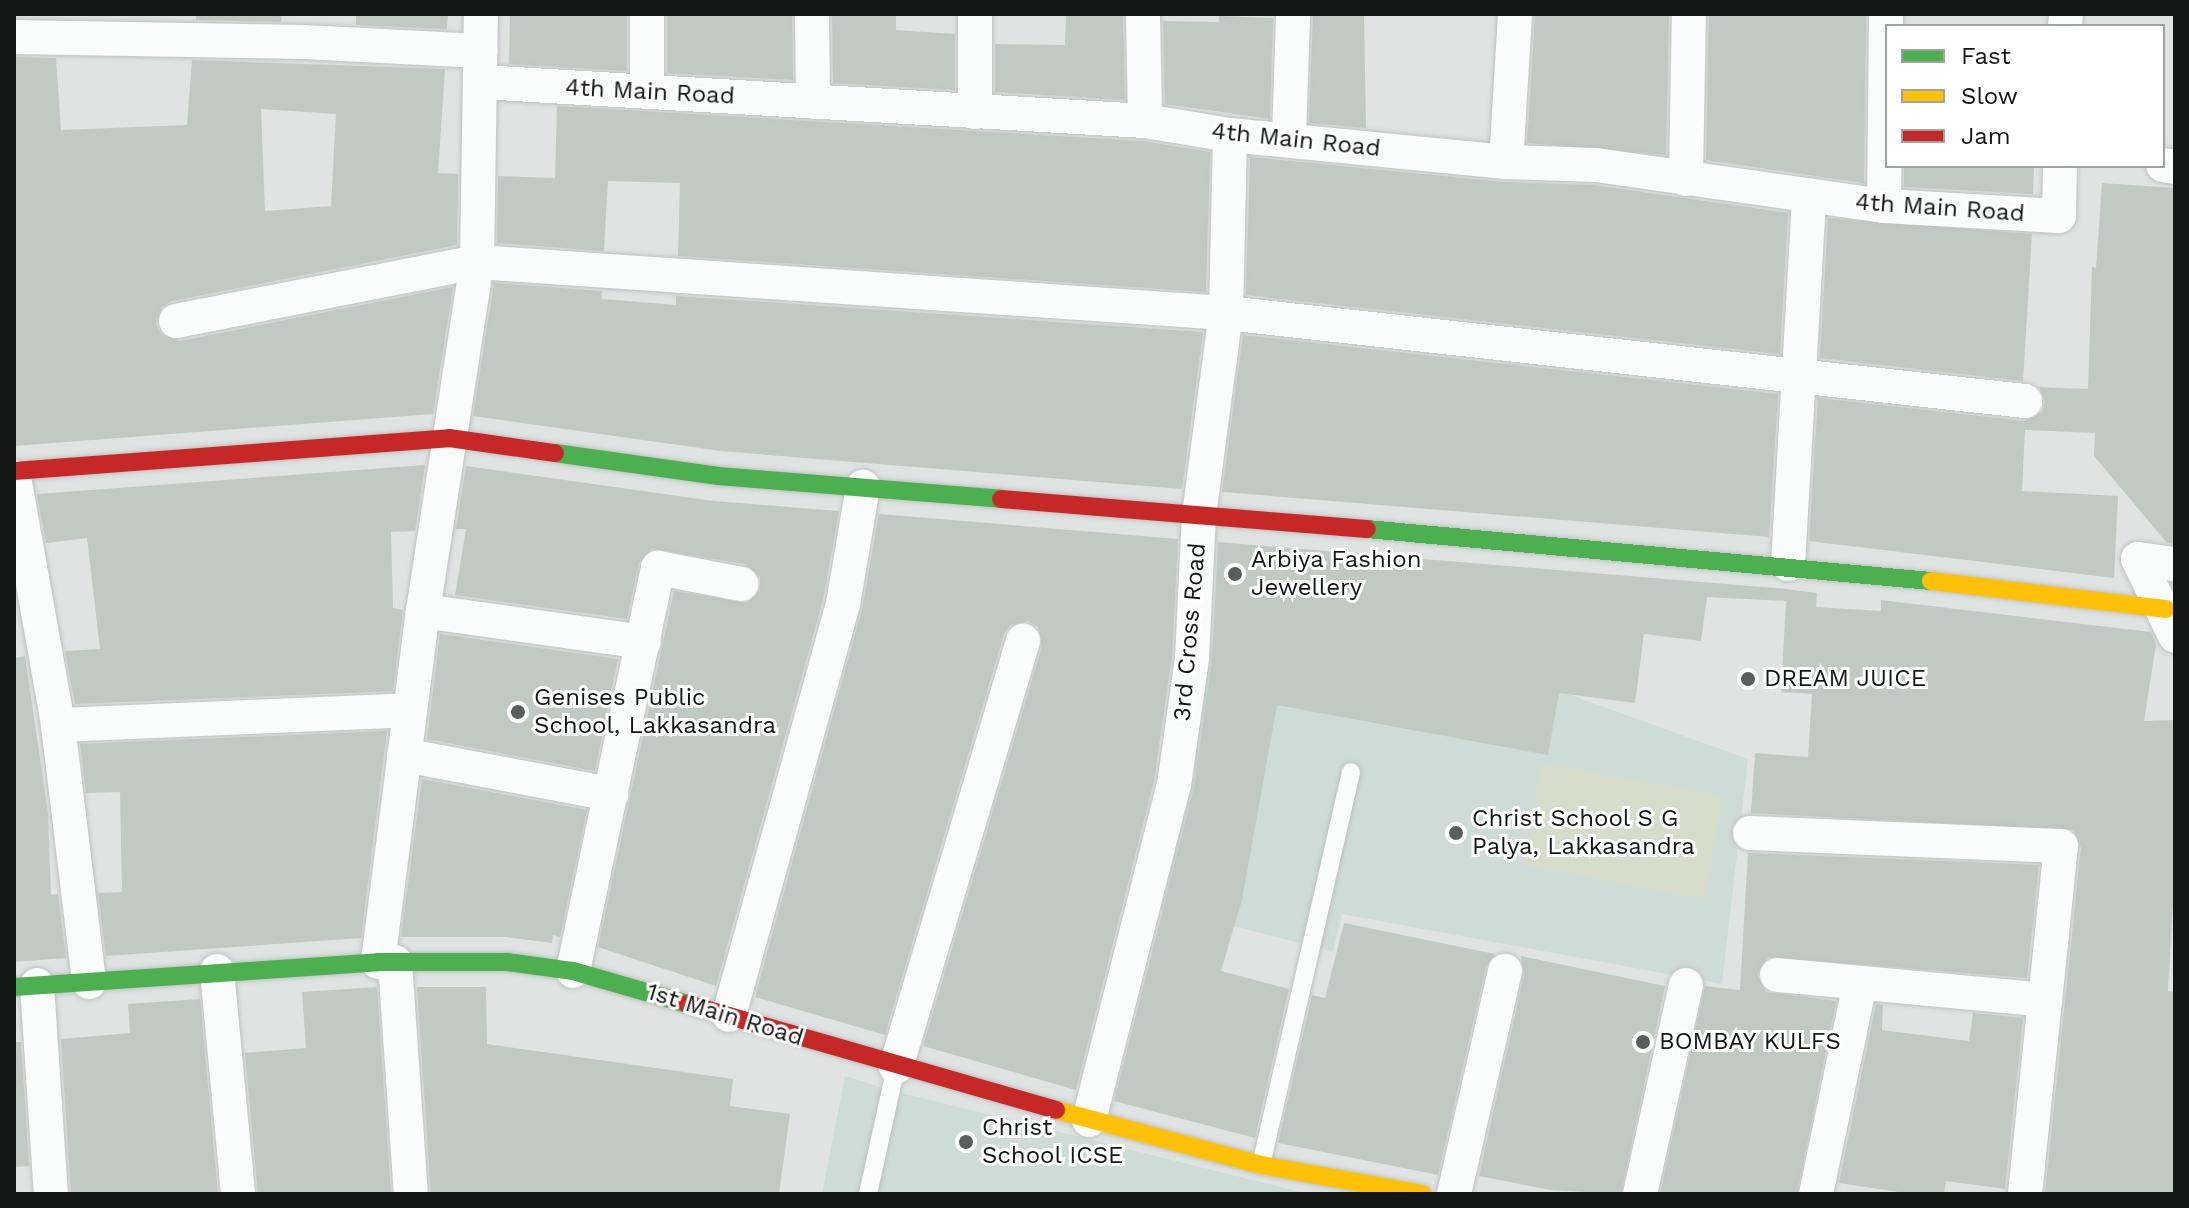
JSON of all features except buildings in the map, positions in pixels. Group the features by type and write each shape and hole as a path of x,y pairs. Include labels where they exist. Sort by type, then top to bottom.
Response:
{"street":[{"path":"411,1194 387,962 404,755 477,262 481,14"},
{"path":"647,14 647,92"},
{"path":"812,14 813,102"},
{"path":"975,14 975,112"},
{"path":"1143,14 1145,121"},
{"path":"1289,137 1293,14"},
{"path":"1506,162 1515,14"},
{"path":"1686,179 1689,14"},
{"name":"4th Main Road","path":"14,37 88,25 304,28 481,67 647,92 1145,121 1230,135 1289,137 1506,162 1596,165 1884,206 2059,216 2060,168"},
{"path":"1884,206 1885,110"},
{"name":"3rd Cross Road","path":"1089,1120 1174,785 1192,658 1199,515 1226,313 1230,135"},
{"path":"1788,564 1801,380 1809,196"},
{"path":"176,321 477,262 1226,313 1801,380 2025,401"},
{"path":"14,471 449,438 718,476 1788,564 2170,622"},
{"path":"14,477 58,725 89,982"},
{"path":"729,1015 843,604 863,487"},
{"path":"2170,622 2138,559 2175,564"},
{"path":"573,971 658,568 741,584"},
{"path":"423,611 644,642"},
{"path":"896,1067 1023,640"},
{"path":"58,725 410,710"},
{"path":"404,755 611,794"},
{"path":"1750,833 2061,846 2025,1194"},
{"name":"1st Main Road","path":"26,986 387,962 507,962 573,971 896,1067 1089,1120 1261,1165 1422,1194"},
{"path":"217,971 238,1194"},
{"path":"1454,1194 1505,971"},
{"path":"1777,975 2045,1000"},
{"path":"1816,1194 1860,984"},
{"path":"1640,1194 1686,985"},
{"path":"26,986 51,1194"}],"lane":[{"path":"1261,1165 1351,772"},
{"path":"868,1194 896,1067"}],"shaded area":[{"name":"Christ School S G Palya, Lakkasandra","path":"1212,639 1535,682 1748,759 1722,984 1342,914 1333,952 1158,906"},
{"name":"Christ School ICSE","path":"845,1076 890,1090 1309,1194 822,1194"}],"green space":[{"path":"1542,763 1723,796 1704,899 1523,865"}],"traffic: fast":[{"path":"555,453 718,476 1001,499"},
{"path":"1367,529 1931,581"},
{"path":"14,987 378,962 507,962 573,971 687,1004"}],"traffic: slow":[{"path":"1931,581 2166,609"},
{"path":"1056,1110 1261,1165 1422,1194"}],"traffic: jam":[{"path":"14,471 449,438 555,453"},
{"path":"1001,499 1367,529"},
{"path":"687,1004 1056,1110"}],"place":[{"name":"Arbiya Fashion Jewellery","path":"1235,574"},
{"name":"DREAM JUICE","path":"1748,679"},
{"name":"Genises Public School, Lakkasandra","path":"518,712"},
{"name":"Christ School S G Palya, Lakkasandra","path":"1456,833"},
{"name":"BOMBAY KULFS","path":"1643,1042"},
{"name":"Christ School ICSE","path":"966,1142"}]}
